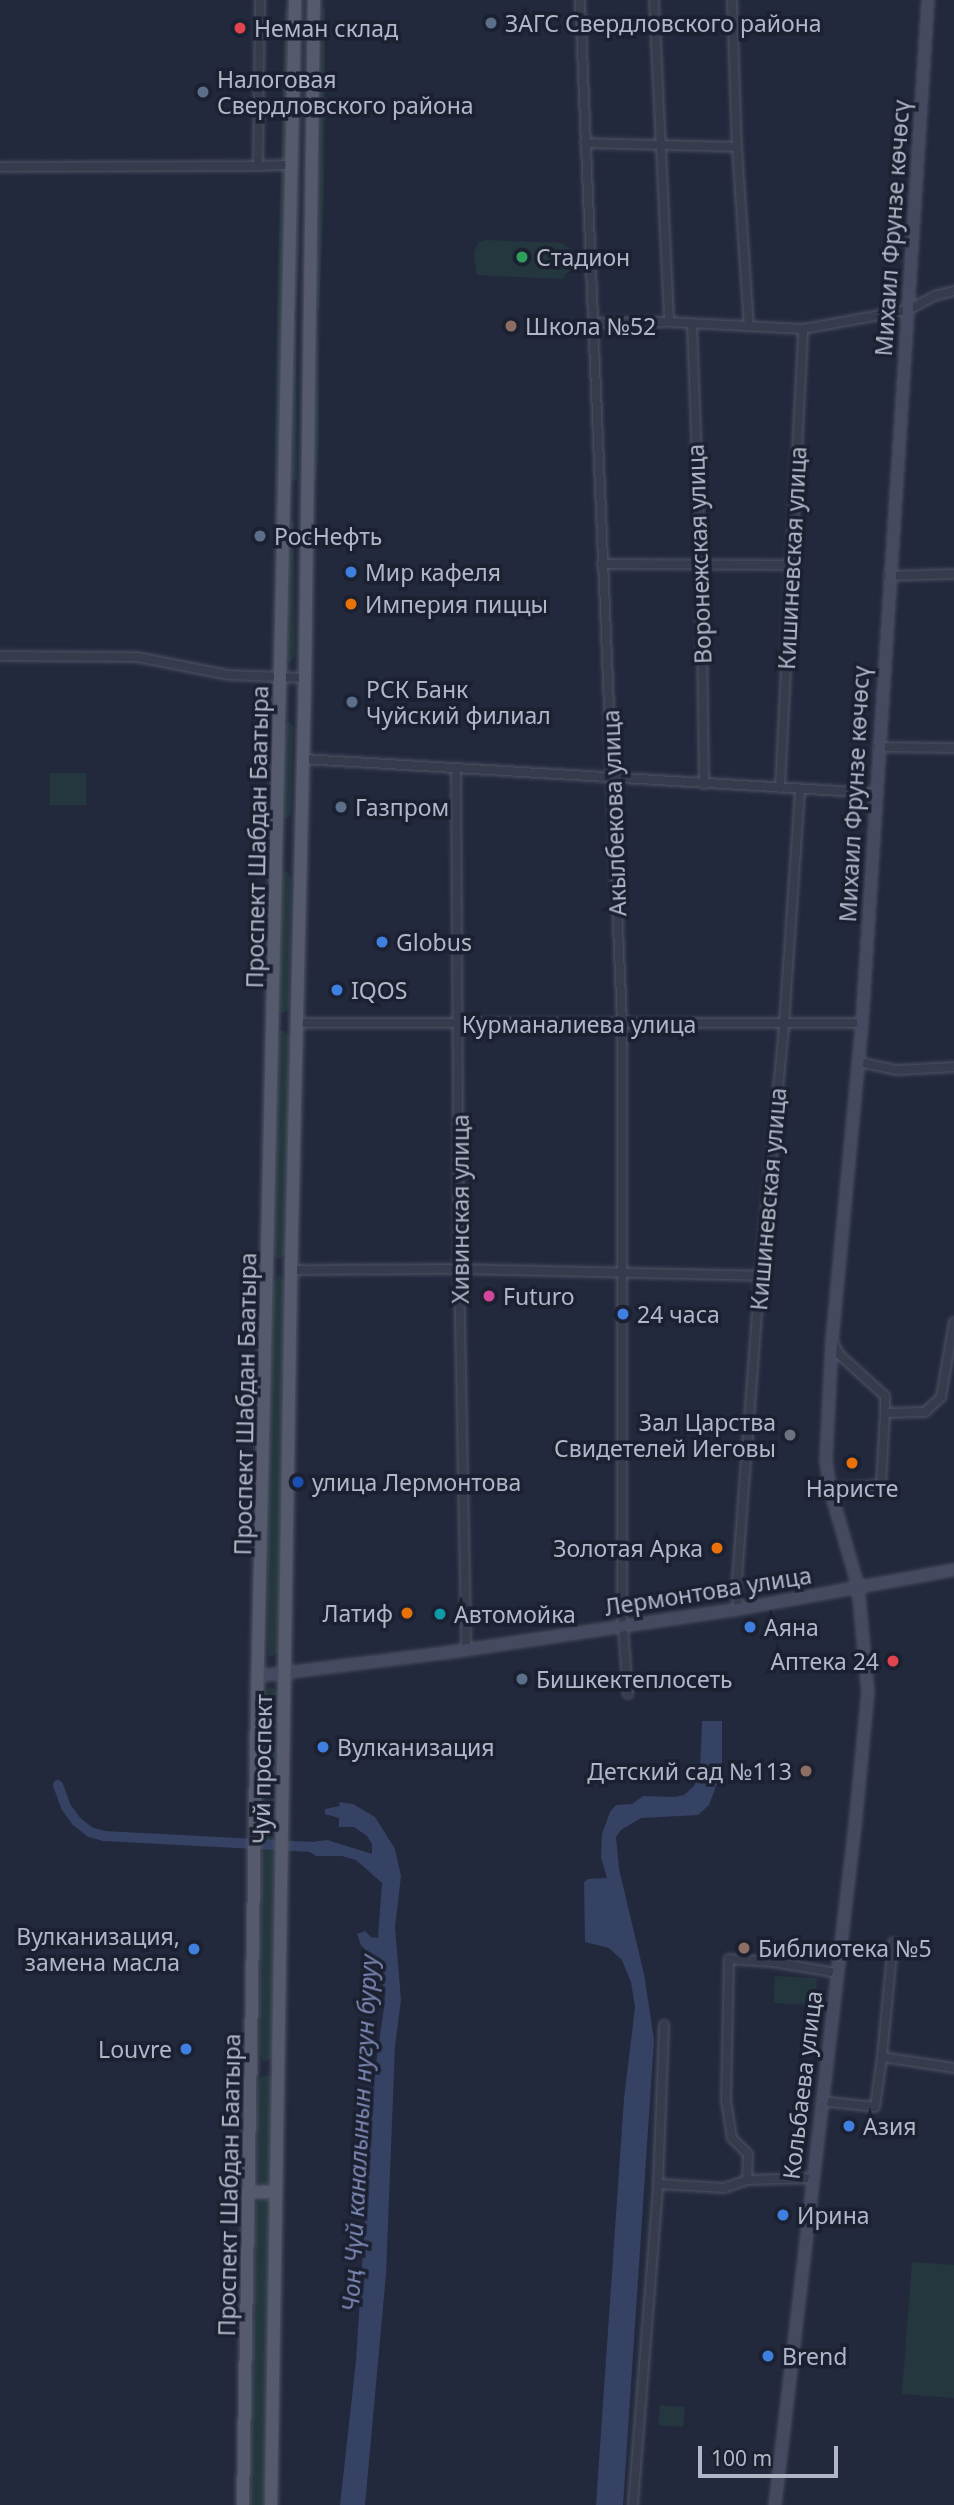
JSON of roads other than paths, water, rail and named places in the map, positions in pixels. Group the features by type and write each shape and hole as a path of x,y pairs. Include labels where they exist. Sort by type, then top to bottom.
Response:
{"main road":[{"name":"Проспект Шабдан Баатыра","path":"259,1676 295,0"},
{"name":"Проспект Шабдан Баатыра","path":"285,1673 291,1270 305,678 314,0"},
{"name":"Михаил Фрунзе көчөсү","path":"858,1586 830,1489 826,1459 832,1340 862,1023 928,0"},
{"path":"285,497 307,497"},
{"path":"278,828 302,829"},
{"path":"278,868 300,867"},
{"path":"274,1023 297,1023"},
{"path":"269,1269 291,1270"},
{"name":"Лермонтова улица","path":"259,1676 467,1650 739,1609 954,1570"},
{"name":"Кольбаева улица","path":"775,2505 868,1692 858,1586"},
{"name":"Чуй проспект","path":"282,1866 285,1673"},
{"name":"Чуй проспект","path":"256,1865 259,1676"},
{"name":"Проспект Шабдан Баатыра","path":"243,2505 256,1865"},
{"name":"Проспект Шабдан Баатыра","path":"271,2505 282,1866"},
{"path":"253,2068 278,2067"},
{"path":"250,2192 276,2192"}],"street":[{"path":"258,166 260,0"},
{"name":"Акылбекова улица","path":"580,0 622,1025 623,1626 628,1695"},
{"path":"654,0 668,322"},
{"path":"732,0 737,147 749,327"},
{"path":"585,143 737,147"},
{"path":"0,167 292,165"},
{"path":"594,323 668,322 803,329 908,310 934,296 954,291"},
{"name":"Воронежская улица","path":"692,324 701,564 704,784"},
{"name":"Кишиневская улица","path":"780,788 803,329"},
{"path":"602,564 793,565"},
{"path":"889,576 954,574"},
{"path":"0,656 137,657 229,676 305,678"},
{"path":"878,747 954,748"},
{"path":"303,759 875,793"},
{"name":"Хивинская улица","path":"456,768 460,1023 459,1269 467,1650"},
{"name":"Кишиневская улица","path":"739,1609 736,1593 760,1276 784,1025 800,789"},
{"name":"Курманалиева улица","path":"297,1023 862,1023"},
{"path":"859,1062 898,1069 954,1067"},
{"path":"291,1270 459,1269 760,1276"},
{"path":"885,1413 925,1412 941,1397 954,1322"},
{"path":"830,1489 881,1485 885,1413 885,1396 840,1355 832,1340"},
{"path":"821,2101 875,2107 893,1944"},
{"path":"747,2180 748,2154 732,2138 728,2123 729,1959 772,1962 837,1973"},
{"path":"633,2505 658,2184 664,2025"},
{"path":"881,2057 954,2068"},
{"path":"658,2184 724,2188 747,2180 813,2178"}],"water":[{"path":"702,1721 722,1721 722,1770 709,1805 698,1815 641,1818 621,1830 616,1837 619,1869 644,1974 654,2040 623,2505 596,2505 624,2099 635,2007 631,1982 622,1960 609,1948 585,1942 584,1882 588,1879 607,1878 601,1857 602,1834 610,1812 616,1805 632,1804 643,1796 684,1795 694,1786 700,1770"},
{"path":"339,1802 353,1804 375,1817 395,1849 401,1876 395,1927 401,2000 395,2046 386,2274 365,2505 340,2505 356,2361 374,2079 385,2000 381,1969 361,1945 357,1934 365,1931 371,1937 378,1938 382,1883 356,1860 342,1856 316,1856 308,1851 305,1843 327,1840 372,1854 372,1844 367,1836 354,1827 339,1827 339,1818 325,1814 325,1809 340,1806"}],"waterway":[{"name":"Чоң Чүй каналынын нугун буруу","path":"58,1785 66,1807 76,1821 90,1832 104,1836 317,1847"}],"place":[{"name":"ЗАГС Свердловского района","path":"491,23"},
{"name":"Неман склад","path":"240,28"},
{"name":"Налоговая Свердловского района","path":"203,92"},
{"name":"Стадион","path":"522,257"},
{"name":"Школа №52","path":"511,326"},
{"name":"РосНефть","path":"260,536"},
{"name":"Мир кафеля","path":"351,572"},
{"name":"Империя пиццы","path":"351,604"},
{"name":"РСК Банк Чуйский филиал","path":"352,702"},
{"name":"Газпром","path":"341,807"},
{"name":"Globus","path":"382,942"},
{"name":"IQOS","path":"337,990"},
{"name":"Futuro","path":"489,1296"},
{"name":"24 часа","path":"623,1314"},
{"name":"Зал Царства Свидетелей Иеговы","path":"790,1435"},
{"name":"Наристе","path":"852,1463"},
{"name":"улица Лермонтова","path":"298,1482"},
{"name":"Золотая Арка","path":"717,1548"},
{"name":"Латиф","path":"407,1613"},
{"name":"Автомойка","path":"440,1614"},
{"name":"Аяна","path":"750,1627"},
{"name":"Аптека 24","path":"893,1661"},
{"name":"Бишкектеплосеть","path":"522,1679"},
{"name":"Вулканизация","path":"323,1747"},
{"name":"Детский сад №113","path":"806,1771"},
{"name":"Библиотека №5","path":"744,1948"},
{"name":"Вулканизация, замена масла","path":"194,1949"},
{"name":"Louvre","path":"186,2049"},
{"name":"Азия","path":"849,2126"},
{"name":"Ирина","path":"783,2215"},
{"name":"Brend","path":"768,2356"}]}
